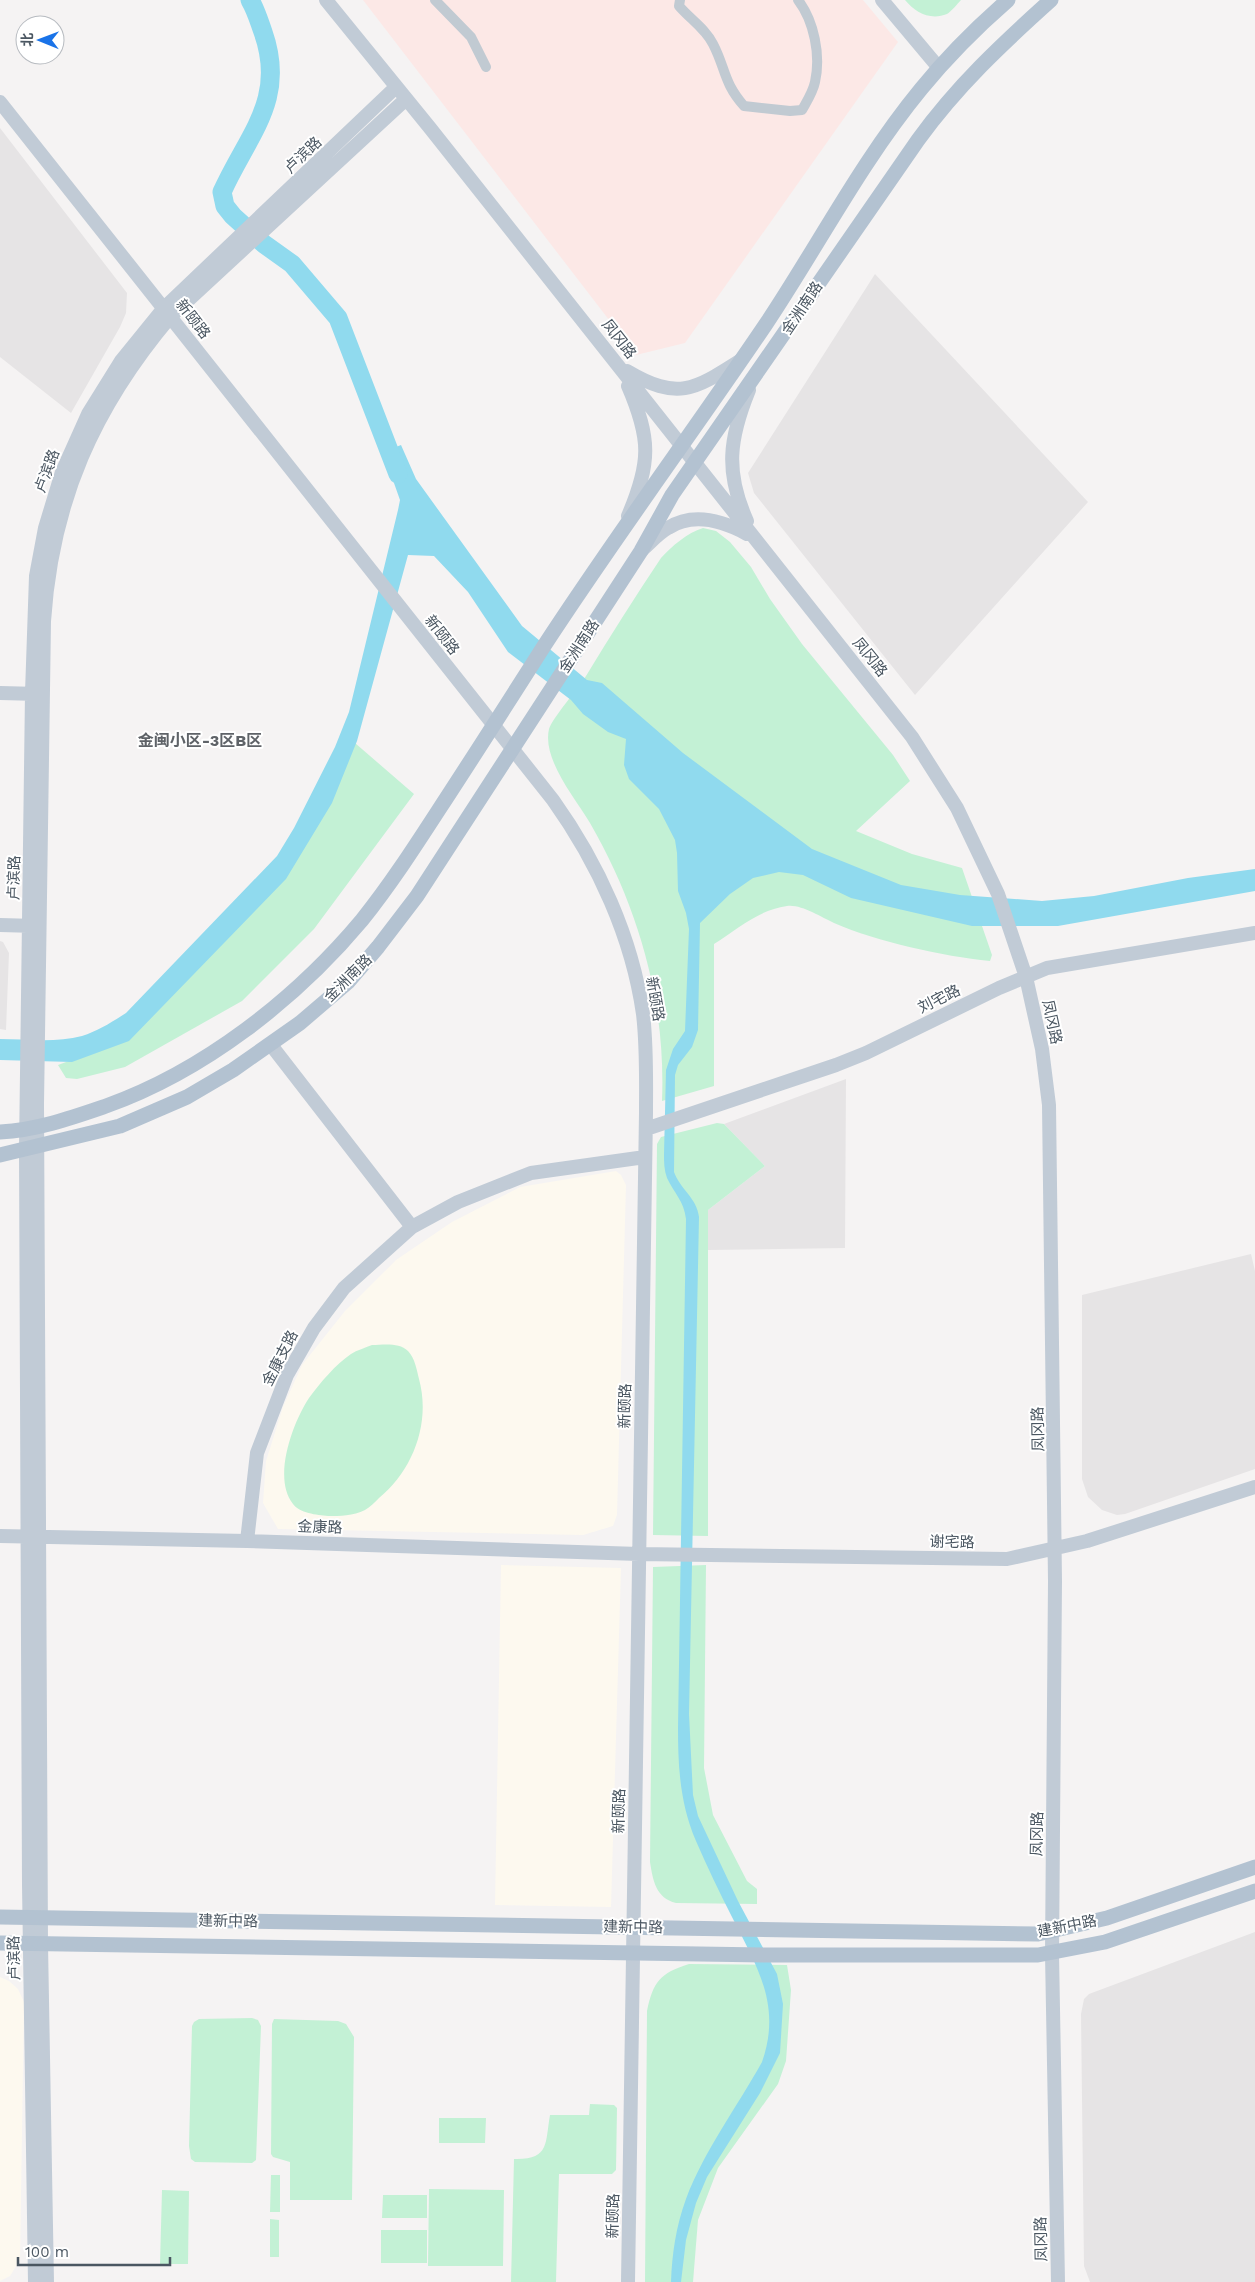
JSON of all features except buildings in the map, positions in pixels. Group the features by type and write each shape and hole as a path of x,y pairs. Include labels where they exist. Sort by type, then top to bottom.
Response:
{"main road":[{"name":"凤冈路","path":"326,0 620,367 912,737 957,808 998,894 1011,930 1026,977 1042,1049 1051,1131 1055,1549 1052,1954 1058,2282"},
{"path":"882,0 939,68"},
{"name":"金洲南路","path":"0,1132 31,1128 76,1116 122,1100 175,1076 216,1049 288,995 328,958 365,917 413,849 624,528 741,360 852,187 910,102 939,68 1008,0"},
{"name":"金洲南路","path":"0,1155 120,1126 162,1109 210,1084 271,1044 348,982 418,896 641,551 672,495 942,107 994,52 1051,0"},
{"name":"卢滨路","path":"31,1128 37,694 36,576 45,528 60,478 79,433 103,389 132,346 269,218 396,87"},
{"path":"269,218 406,99"},
{"name":"新颐路","path":"0,102 567,820 598,874 622,932 630,958 642,1011 646,1055 646,1129 628,2282"},
{"path":"620,367 649,384 678,390 706,382 741,360"},
{"path":"620,367 641,416 646,454 640,488 624,528"},
{"path":"754,538 734,488 731,455 740,413 755,378"},
{"path":"641,551 668,528 698,519 733,526 754,538"},
{"path":"0,693 37,694"},
{"path":"0,925 34,926"},
{"name":"刘宅路","path":"646,1129 668,1120 836,1065 1047,968 1255,933"},
{"path":"271,1044 412,1227"},
{"path":"31,1128 33,1537"},
{"name":"金康支路","path":"246,1541 257,1453 287,1374 314,1328 344,1288 412,1227 458,1202 531,1173 645,1157"},
{"name":"谢宅路","path":"639,1554 1007,1559 1055,1549 1255,1487"},
{"name":"金康路","path":"0,1536 246,1541 639,1554"},
{"name":"卢滨路","path":"33,1537 36,2282"},
{"name":"建新中路","path":"0,1917 1027,1934 1052,1932 1107,1918 1255,1867"},
{"name":"建新中路","path":"0,1943 767,1955 1027,1956 1052,1954 1105,1942 1255,1892"},
{"path":"36,1944 47,2282"}],"street":[{"path":"436,0 471,37 486,66"},
{"path":"680,0 680,6 699,24 713,43 728,85 744,106 790,112 802,110 815,84 817,67 815,42 806,11 798,0"}],"shaded area":[{"path":"363,0 863,0 898,42 685,343 636,355"},
{"path":"0,128 127,293 126,313 120,327 71,413 0,357"},
{"path":"875,274 1088,502 915,695 754,493 748,473"},
{"path":"0,941 3,942 9,953 6,1030 0,1029"},
{"path":"846,1079 845,1248 708,1250 708,1210 765,1166 724,1124"},
{"path":"616,1171 621,1175 626,1185 617,1515 613,1526 583,1535 278,1529 263,1503 266,1461 283,1407 302,1365 345,1311 396,1260 452,1222 520,1187"},
{"path":"1251,1254 1255,1271 1255,1469 1125,1514 1117,1515 1102,1510 1088,1497 1082,1479 1082,1295"},
{"path":"501,1565 621,1568 611,1907 495,1905"},
{"path":"1255,1932 1255,2282 1090,2282 1084,2266 1081,2014 1084,1999 1089,1994"},
{"path":"0,1977 9,1981 18,1989 24,2002 20,2260 10,2276 0,2281"}],"green space":[{"path":"905,0 961,0 947,14 929,16 918,12"},
{"path":"703,528 716,531 730,542 751,567 770,599 802,644 893,755 910,781 856,831 912,854 962,868 992,955 990,961 952,956 910,947 851,930 793,906 777,908 757,916 714,944 714,1086 662,1101 662,1064 654,992 635,922 607,855 590,823 561,778 550,753 548,741 551,724 586,676 661,558 680,540"},
{"path":"355,743 414,794 314,929 242,1001 125,1067 77,1079 66,1078 58,1065 128,1039 230,930"},
{"path":"717,1123 724,1124 765,1166 708,1210 708,1536 653,1535 657,1144 661,1137"},
{"path":"372,1345 400,1346 408,1351 414,1361 422,1396 423,1412 421,1429 410,1460 391,1487 365,1510 351,1515 328,1516 299,1510 287,1493 284,1480 287,1450 297,1421 309,1398 334,1368 351,1354"},
{"path":"706,1565 704,1768 713,1815 747,1881 757,1889 757,1904 676,1903 669,1901 657,1888 650,1862 653,1567"},
{"path":"689,1964 787,1965 791,1990 786,2061 778,2084 718,2168 698,2220 693,2282 645,2282 647,2011 652,1993 659,1980 671,1971"},
{"path":"252,2018 258,2020 261,2026 256,2160 252,2163 195,2162 191,2159 189,2146 192,2026 199,2019"},
{"path":"274,2019 338,2021 346,2024 354,2037 352,2200 290,2200 290,2162 273,2157 271,2154 272,2024"},
{"path":"590,2104 614,2105 617,2108 616,2170 612,2174 559,2174 556,2282 511,2282 514,2159 526,2159 540,2153 546,2141 550,2115 589,2115"},
{"path":"439,2118 486,2118 485,2143 439,2143"},
{"path":"271,2175 280,2175 280,2212 270,2212"},
{"path":"429,2189 504,2190 503,2266 428,2266"},
{"path":"162,2190 189,2191 188,2264 160,2264"},
{"path":"383,2195 427,2195 427,2218 382,2218"},
{"path":"270,2219 279,2220 279,2257 270,2257"},
{"path":"381,2230 427,2230 427,2263 381,2263"}],"water":[{"path":"401,445 416,479 522,626 587,680 602,683 683,753 812,849 901,885 960,895 1042,901 1094,896 1188,878 1255,869 1255,891 1058,926 972,926 851,898 803,875 779,872 753,878 730,894 700,923 698,1030 692,1047 678,1065 675,1075 674,1172 680,1184 695,1204 699,1217 689,1714 693,1795 698,1816 738,1901 777,1974 783,2004 780,2053 760,2093 707,2177 696,2203 686,2240 681,2282 671,2282 672,2261 675,2240 686,2199 693,2181 721,2129 762,2062 769,2022 768,2004 758,1970 696,1841 686,1813 681,1785 678,1728 686,1219 681,1202 667,1178 664,1154 666,1070 673,1049 685,1031 689,929 686,913 678,891 675,840 659,809 629,779 624,765 626,739 608,732 583,714 571,700 508,652 468,592 434,556 408,555 357,741 332,803 286,879 129,1041 72,1062 0,1060 0,1039 51,1040 82,1036 94,1032 126,1013 277,856 294,828 335,747 349,712 400,500 383,452"}],"waterway":[{"path":"250,0 263,32 269,56 270,78 261,116 222,192 225,206 233,216 264,244 292,264 338,318 398,474"}],"district":[{"name":"金闽小区-3区B区","path":"200,740"}]}
